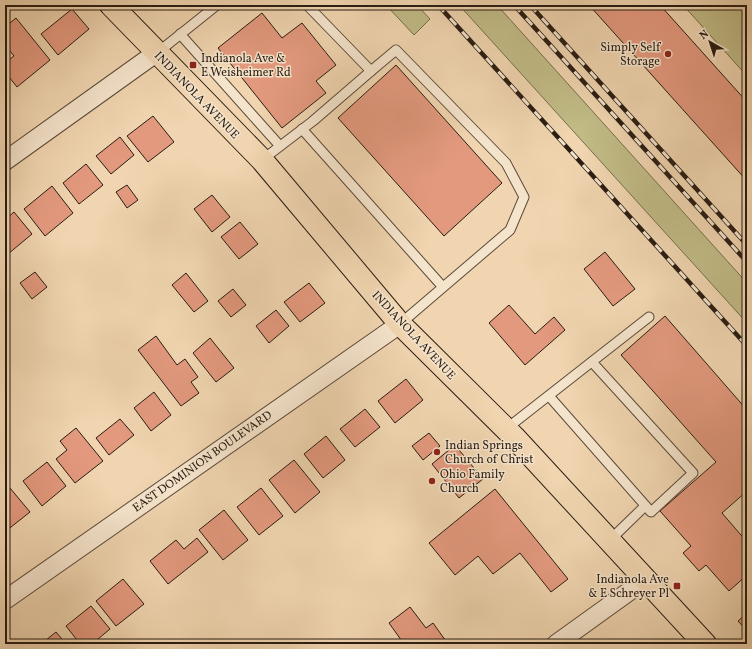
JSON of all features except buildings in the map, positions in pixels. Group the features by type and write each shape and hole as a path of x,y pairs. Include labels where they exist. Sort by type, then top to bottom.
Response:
{"main road":[{"name":"INDIANOLA AVENUE","path":"111,5 156,53 262,160 400,324 506,429 705,644"}],"street":[{"path":"5,161 156,53"},
{"name":"EAST DOMINION BOULEVARD","path":"5,600 400,324"},
{"path":"556,644 645,580"}],"lane":[{"path":"156,53 217,5"},
{"path":"307,5 371,71"},
{"path":"180,34 280,146"},
{"path":"262,160 302,129 396,50 506,163 524,197 510,230 442,286 400,324"},
{"path":"302,129 442,286"},
{"path":"506,429 649,317"},
{"path":"549,396 651,512 693,472 592,362"},
{"path":"609,541 646,506"}],"shaded area":[{"path":"386,5 417,5 430,19 414,35"},
{"path":"459,5 497,5 747,283 747,323"},
{"path":"683,5 747,5 747,76"}],"railway":[{"path":"438,5 747,346"},
{"path":"514,5 747,262"},
{"path":"530,5 747,245"}],"place":[{"name":"Simply Self Storage","path":"668,54"},
{"name":"Indianola Ave & E Weisheimer Rd","path":"193,65"},
{"name":"Indian Springs Church of Christ","path":"437,452"},
{"name":"Ohio Family Church","path":"432,481"},
{"name":"Indianola Ave & E Schreyer Pl","path":"677,586"}]}
